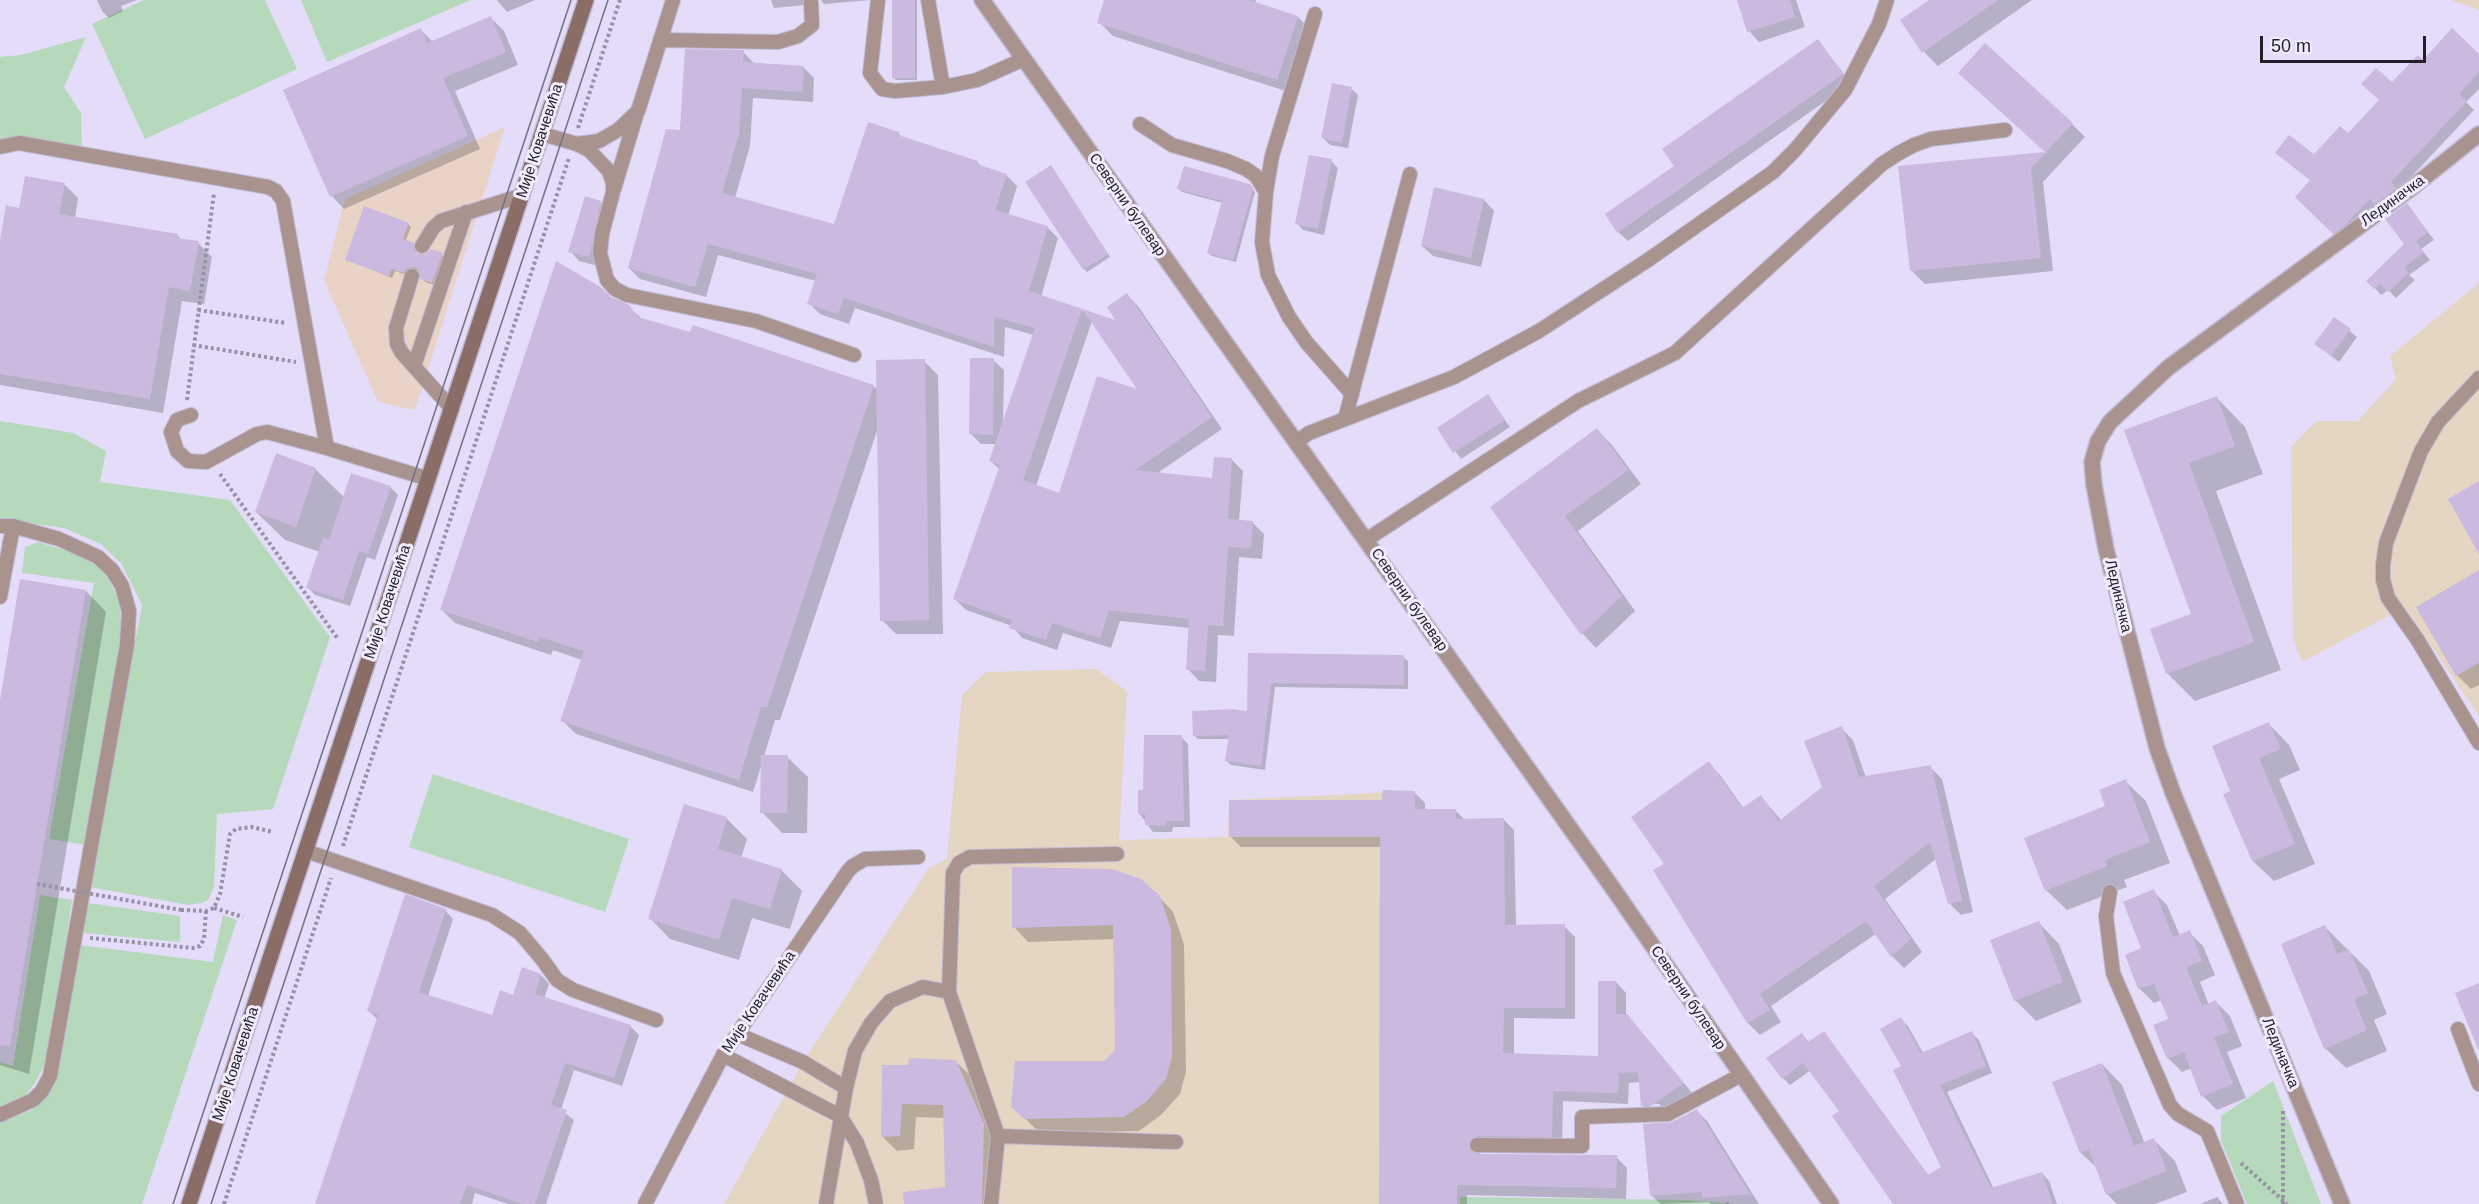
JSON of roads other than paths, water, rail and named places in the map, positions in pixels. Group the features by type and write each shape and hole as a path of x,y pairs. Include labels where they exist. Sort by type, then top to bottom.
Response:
{"main road":[{"name":"Мије Ковачевића","path":"189,1204 586,0"}],"street":[{"name":"Северни булевар","path":"982,0 1612,887 1831,1204"},
{"name":"Лединачка","path":"2342,1204 2173,793 2157,748 2106,549 2092,462 2098,441 2110,422 2169,367 2414,186 2479,134"}],"lane":[{"path":"672,0 602,234 600,253 607,280 615,289 627,295 756,321 854,355"},
{"path":"878,0 870,74 882,89 895,91 943,87 978,80 1024,59"},
{"path":"928,0 943,87"},
{"path":"1296,442 1309,432 1454,377 1539,331 1648,260 1773,172 1795,150 1845,90 1879,24 1887,0"},
{"path":"660,40 778,42 798,36 812,25 811,2"},
{"path":"1315,14 1272,156 1266,192 1262,242 1268,275 1274,290 1307,342 1352,394"},
{"path":"575,144 599,141 618,130 638,111"},
{"path":"1140,124 1172,145 1246,169 1256,176 1266,192"},
{"path":"1366,540 1578,401 1676,353 1882,164 1899,153 1931,140 2005,130"},
{"path":"542,134 575,144 600,160 613,183 613,192"},
{"path":"0,147 19,143 276,190 283,201 327,448"},
{"path":"1345,419 1410,174"},
{"path":"422,246 437,224 466,212 523,195"},
{"path":"414,366 466,212"},
{"path":"412,276 396,328 396,337 402,353 452,409"},
{"path":"2479,378 2438,422 2421,451 2386,543 2383,580 2388,598 2417,639 2479,743"},
{"path":"188,415 177,420 172,427 173,441 177,450 188,461 202,463 257,434 267,432 429,479"},
{"path":"0,597 6,526 59,539 98,556 112,570 122,586 129,611 127,645 50,1076 42,1091 33,1100 0,1115"},
{"path":"306,850 492,915 520,933 542,958 557,980 573,990 656,1020"},
{"path":"991,1204 998,1136 949,992 953,873 959,863 970,857 1117,854"},
{"name":"Мије Ковачевића","path":"645,1204 723,1055 853,866 873,858 918,856"},
{"path":"2110,892 2106,916 2113,973 2170,1105 2178,1114 2207,1131 2237,1204"},
{"path":"826,1204 840,1116 855,1051 871,1023 890,1001 922,987 949,992"},
{"path":"2458,1029 2479,1084"},
{"path":"738,1034 803,1062 846,1088"},
{"path":"723,1055 840,1116 857,1143 871,1180 876,1204"},
{"path":"1477,1145 1582,1146 1582,1117 1668,1114 1741,1075"},
{"path":"998,1136 1176,1142"}],"tram line":[{"path":"173,1204 571,0"},
{"path":"211,1204 608,0"}]}
